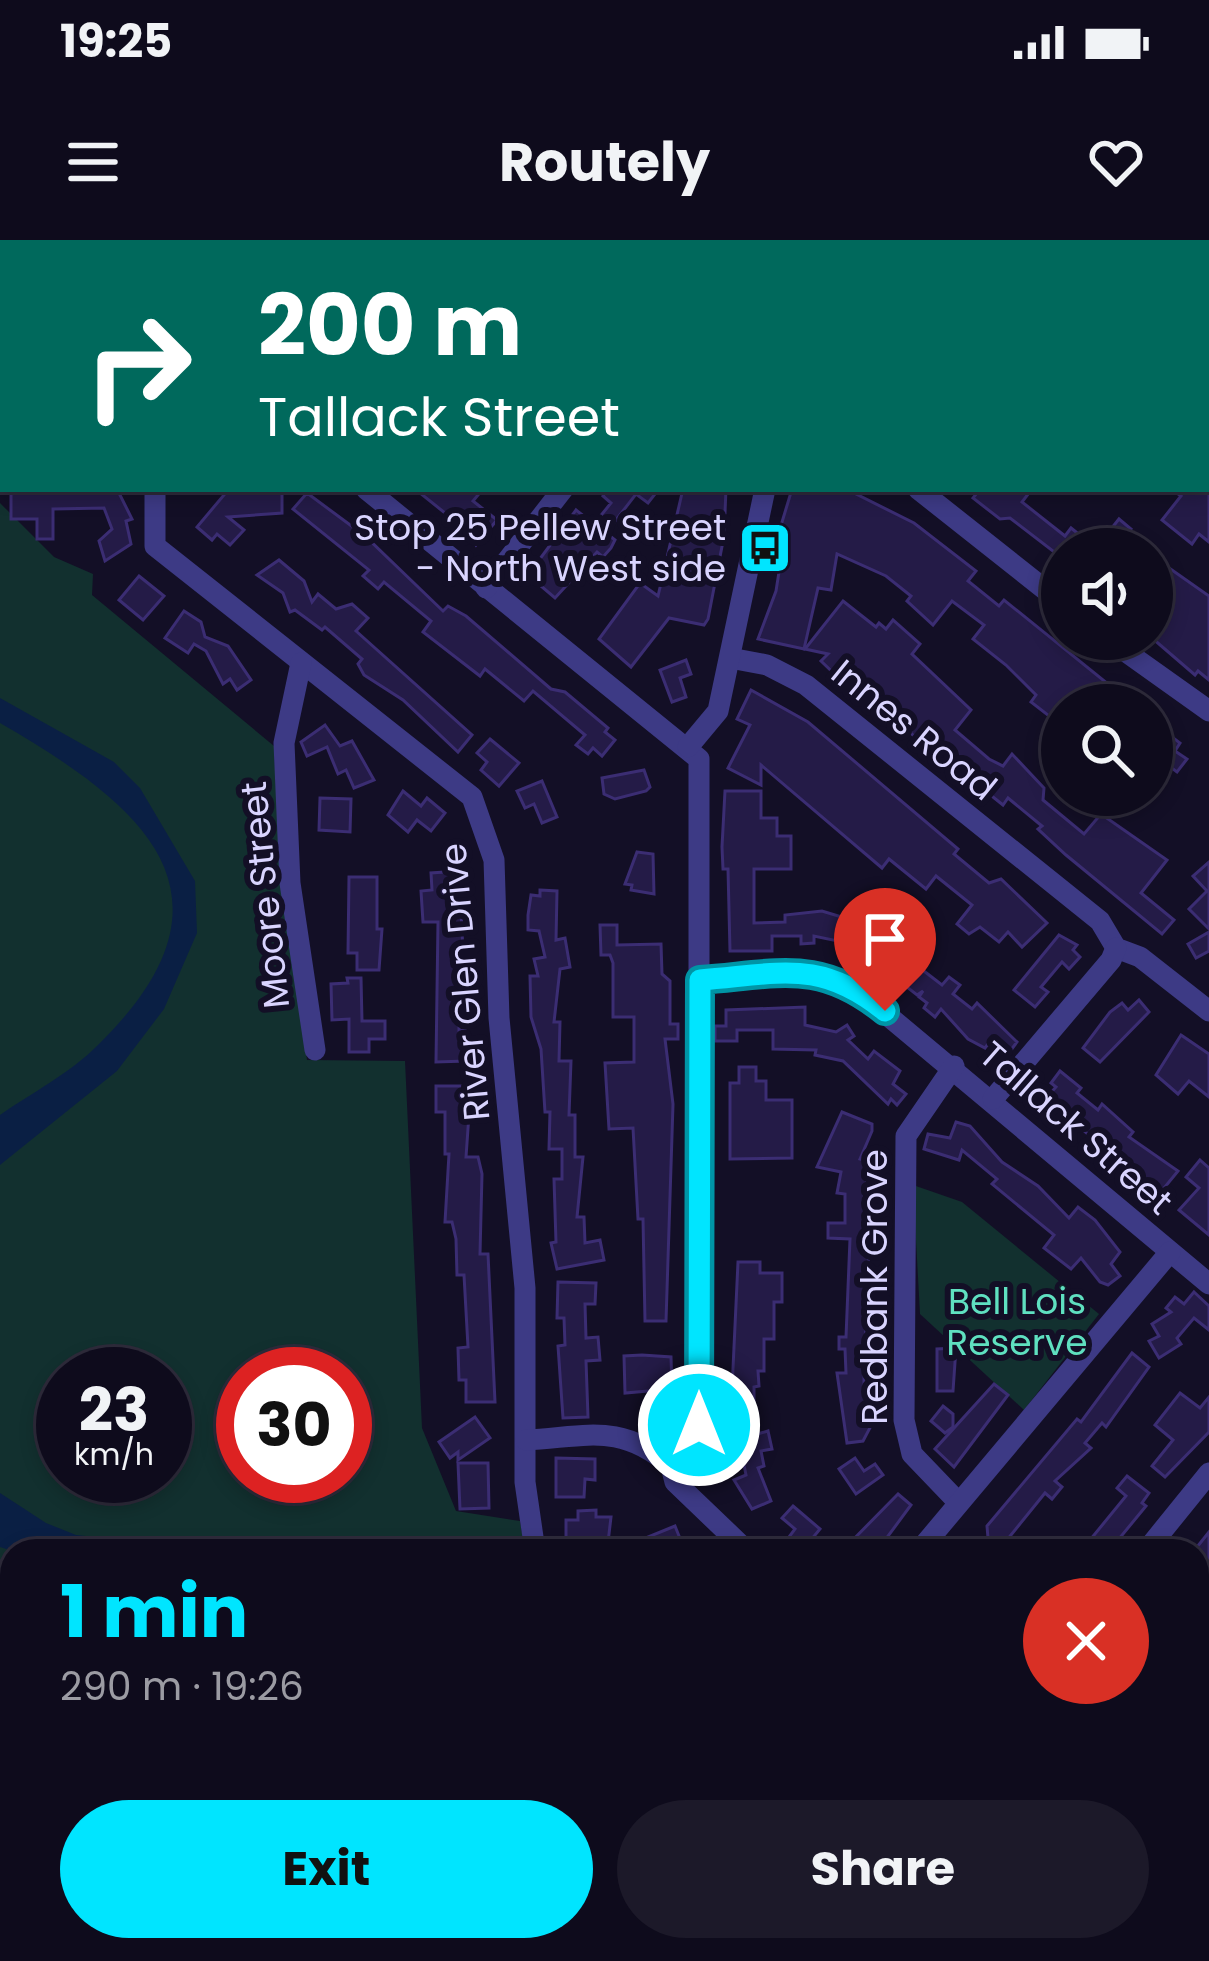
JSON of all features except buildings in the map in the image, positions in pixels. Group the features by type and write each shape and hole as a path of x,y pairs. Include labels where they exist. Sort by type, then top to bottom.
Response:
{"street":[{"name":"River Glen Drive","path":"154,492 155,546 472,797 491,841 499,1018 525,1288 525,1482 533,1539"},
{"path":"370,492 688,747 701,771 699,1425 670,1466"},
{"path":"486,588 560,492"},
{"path":"688,747 718,711 764,492"},
{"path":"922,492 1041,586"},
{"name":"Innes Road","path":"730,658 767,665 806,685 1100,921 1116,948 1140,957 1209,1011"},
{"path":"1137,660 1209,711"},
{"name":"Moore Street","path":"301,663 284,743 290,884 315,1051"},
{"path":"993,1100 1112,960 1116,948"},
{"name":"Tallack Street","path":"700,980 819,973 850,984 954,1066 1209,1284"},
{"name":"Redbank Grove","path":"954,1066 906,1136 904,1420 912,1454 958,1502"},
{"path":"929,1539 1170,1252"},
{"path":"526,1440 620,1435 641,1442 670,1466 675,1482 734,1539"},
{"path":"1156,1539 1209,1473"}],"green space":[{"path":"0,503 54,557 93,574 92,595 274,746 279,848 307,1060 405,1061 422,1428 456,1511 520,1521 523,1539 0,1539"},
{"name":"Bell Lois Reserve","path":"913,1185 962,1202 1099,1314 1024,1410 920,1314"}],"water":[{"path":"0,698 114,762 140,788 195,881 197,933 164,1009 117,1071 0,1165 0,1115 87,1055 144,992 167,943 172,899 160,859 135,822 98,787 0,723"},
{"path":"0,1493 46,1523 76,1535 114,1539 0,1539"}],"place":[{"name":"Stop 25 Pellew Street - North West side","path":"765,548"}],"route":[{"path":"699,1425 700,980 819,973 850,984 885,1011"}]}
